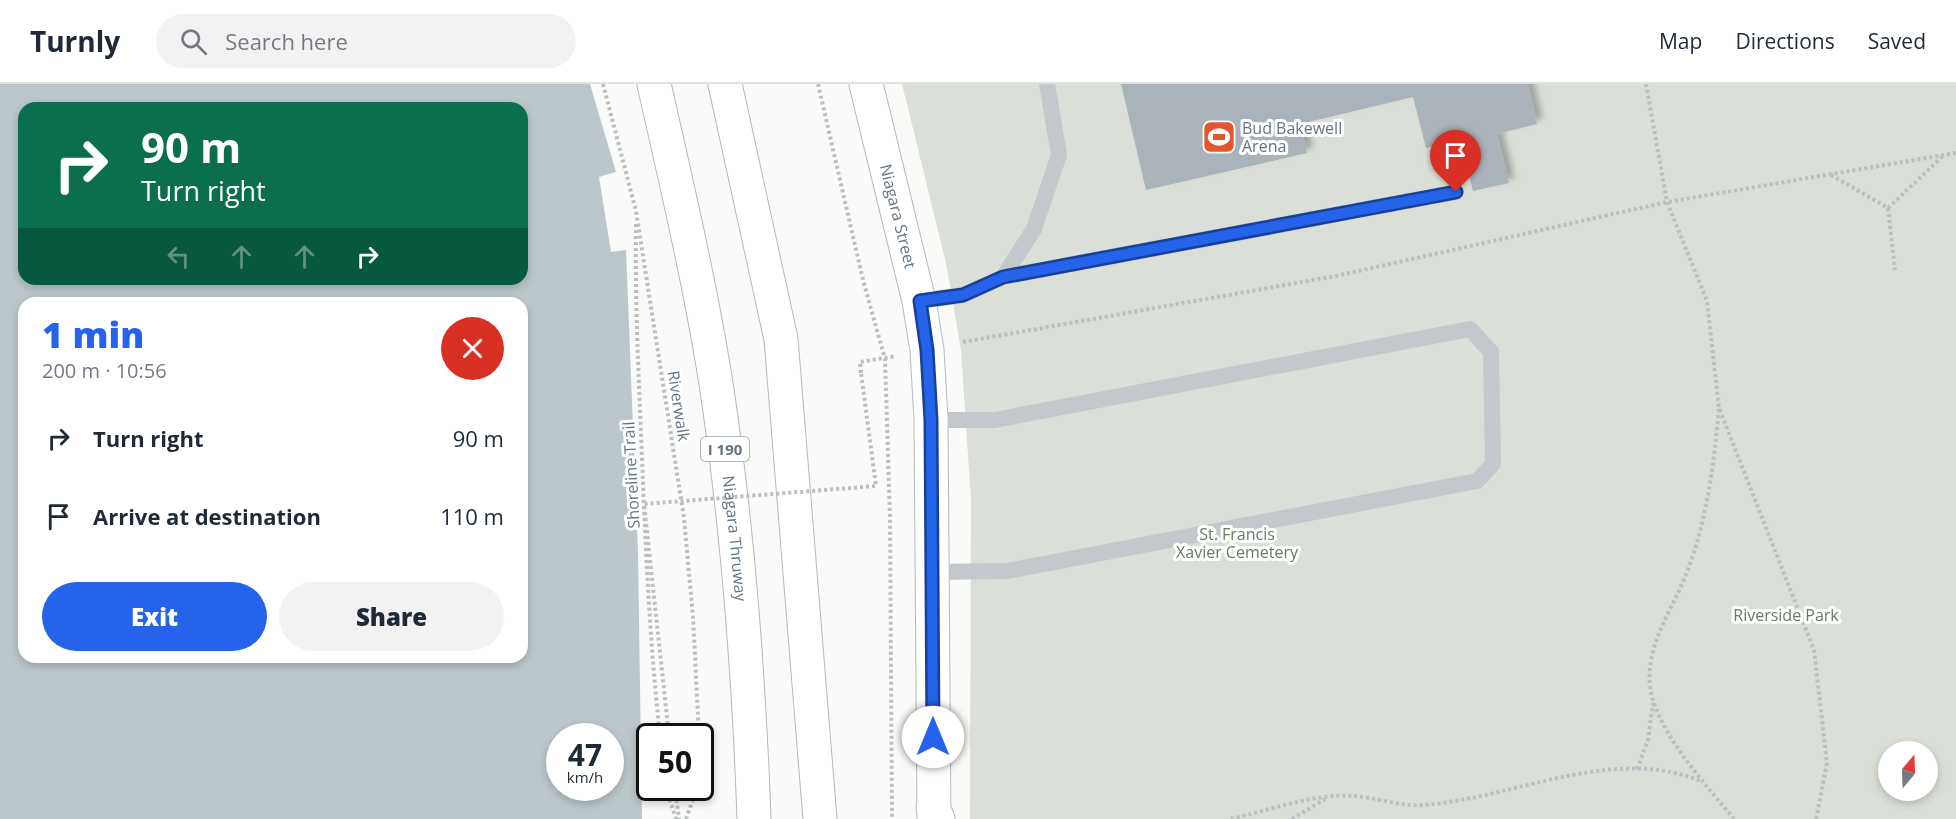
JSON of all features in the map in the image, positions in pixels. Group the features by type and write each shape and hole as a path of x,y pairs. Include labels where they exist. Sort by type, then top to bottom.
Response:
{"main road":[{"name":"Niagara Thruway","path":"654,84 697,278 717,390 732,503 745,652 754,819"},
{"path":"725,84 781,339 820,819"},
{"name":"Niagara Street","path":"866,84 920,301 927,350 931,420 935,815"}],"lane":[{"path":"1003,277 1034,229 1059,154 1047,84"},
{"path":"920,301 963,295 1003,277 1456,192"},
{"path":"931,420 995,420 1470,329 1491,352 1493,464 1477,481 1007,571 933,572"}],"path":[{"name":"Riverwalk","path":"603,84 636,211 684,518 693,617 698,723"},
{"path":"818,84 885,359 890,506 892,819"},
{"path":"1637,769 1648,740 1653,702 1650,676 1653,649 1662,622 1679,590 1699,537 1707,502 1719,408 1707,301 1667,202 1646,84"},
{"path":"963,342 1336,276 1667,202 1956,153"},
{"path":"1888,208 1944,155"},
{"path":"1830,174 1888,208"},
{"path":"1888,208 1895,270"},
{"name":"Shoreline Trail","path":"636,211 642,477 652,663 659,723"},
{"path":"668,723 644,504 876,486 860,362 885,359"},
{"path":"1719,408 1814,650 1827,763 1816,819"},
{"path":"1653,702 1667,732 1703,782 1734,819"},
{"path":"1231,819 1314,799 1350,795 1422,806 1486,795 1572,775 1637,769 1659,769 1688,775 1703,782"},
{"path":"1292,819 1328,798"},
{"path":"671,801 677,819"},
{"path":"676,801 677,819"},
{"path":"686,819 692,801"}],"green space":[{"path":"902,84 1956,84 1956,819 970,819 971,500 961,350 946,263"}],"shaded area":[{"path":"0,84 590,84 616,172 599,177 611,252 626,250 638,553 641,723 636,723 636,801 642,801 642,819 0,819"}],"building":[{"name":"Bud Bakewell Arena","path":"1121,84 1528,84 1537,124 1497,134 1509,183 1473,191 1460,140 1426,148 1413,97 1300,124 1307,153 1146,190"}],"place":[{"name":"Bud Bakewell Arena","path":"1219,137"}],"route":[{"path":"933,737 931,420 927,350 920,301 963,295 1003,277 1456,192"}],"park label":[{"name":"St. Francis Xavier Cemetery","path":"1237,543"},
{"name":"Riverside Park","path":"1786,615"}]}
